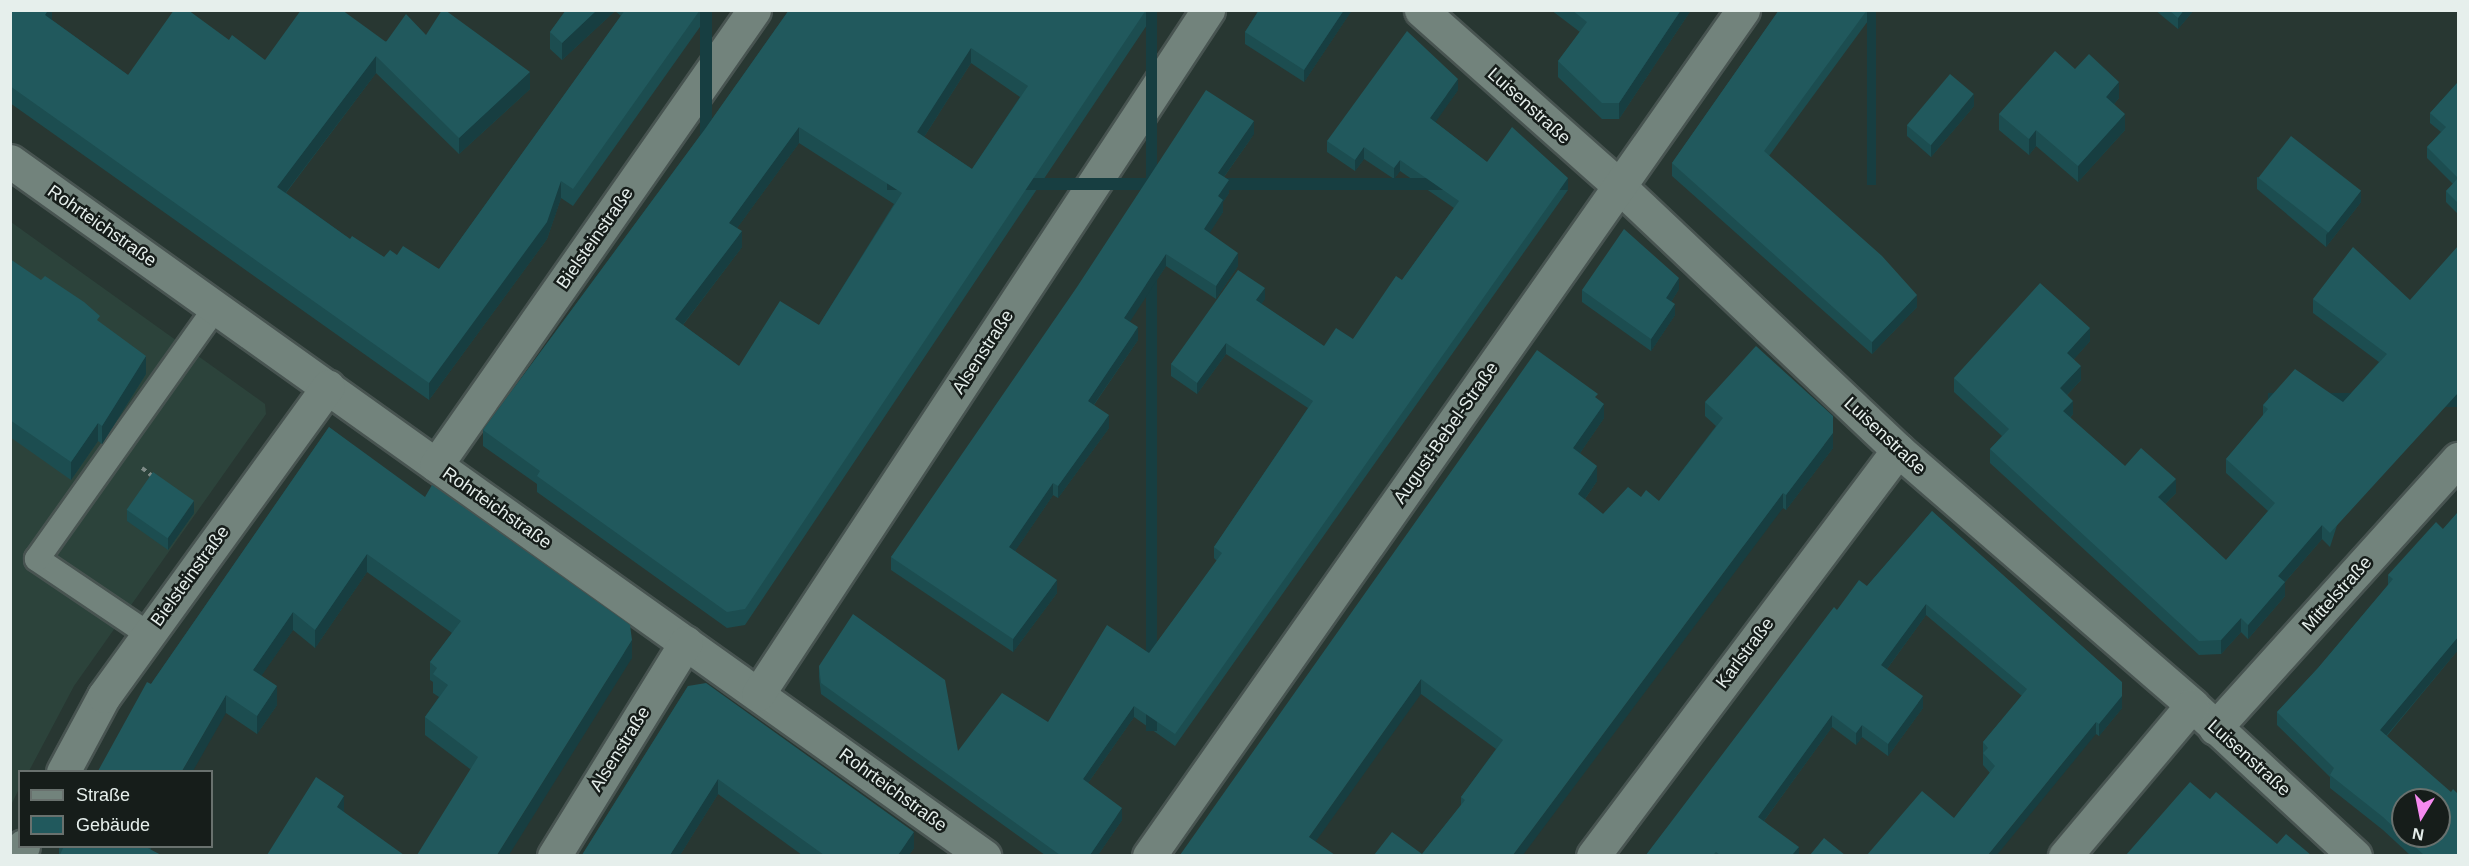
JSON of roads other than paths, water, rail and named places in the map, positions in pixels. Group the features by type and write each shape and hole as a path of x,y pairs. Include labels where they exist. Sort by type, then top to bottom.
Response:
{"street":[{"name":"Bielsteinstraße","path":"436,465 754,10"},
{"name":"Alsenstraße","path":"758,694 1208,10"},
{"name":"Luisenstraße","path":"1421,10 1619,186 1898,450 2192,705 2355,855"},
{"name":"August-Bebel-Straße","path":"1149,855 1743,10"},
{"name":"Rohrteichstraße","path":"10,161 984,855"},
{"name":"Bielsteinstraße","path":"64,770 104,696 328,387"},
{"name":"Karlstraße","path":"1593,855 1898,450"},
{"name":"Mittelstraße","path":"2215,728 2458,459"},
{"name":"Alsenstraße","path":"554,855 686,642"},
{"path":"2065,855 2192,705"}],"lane":[{"path":"148,634 37,559 216,307"}]}
